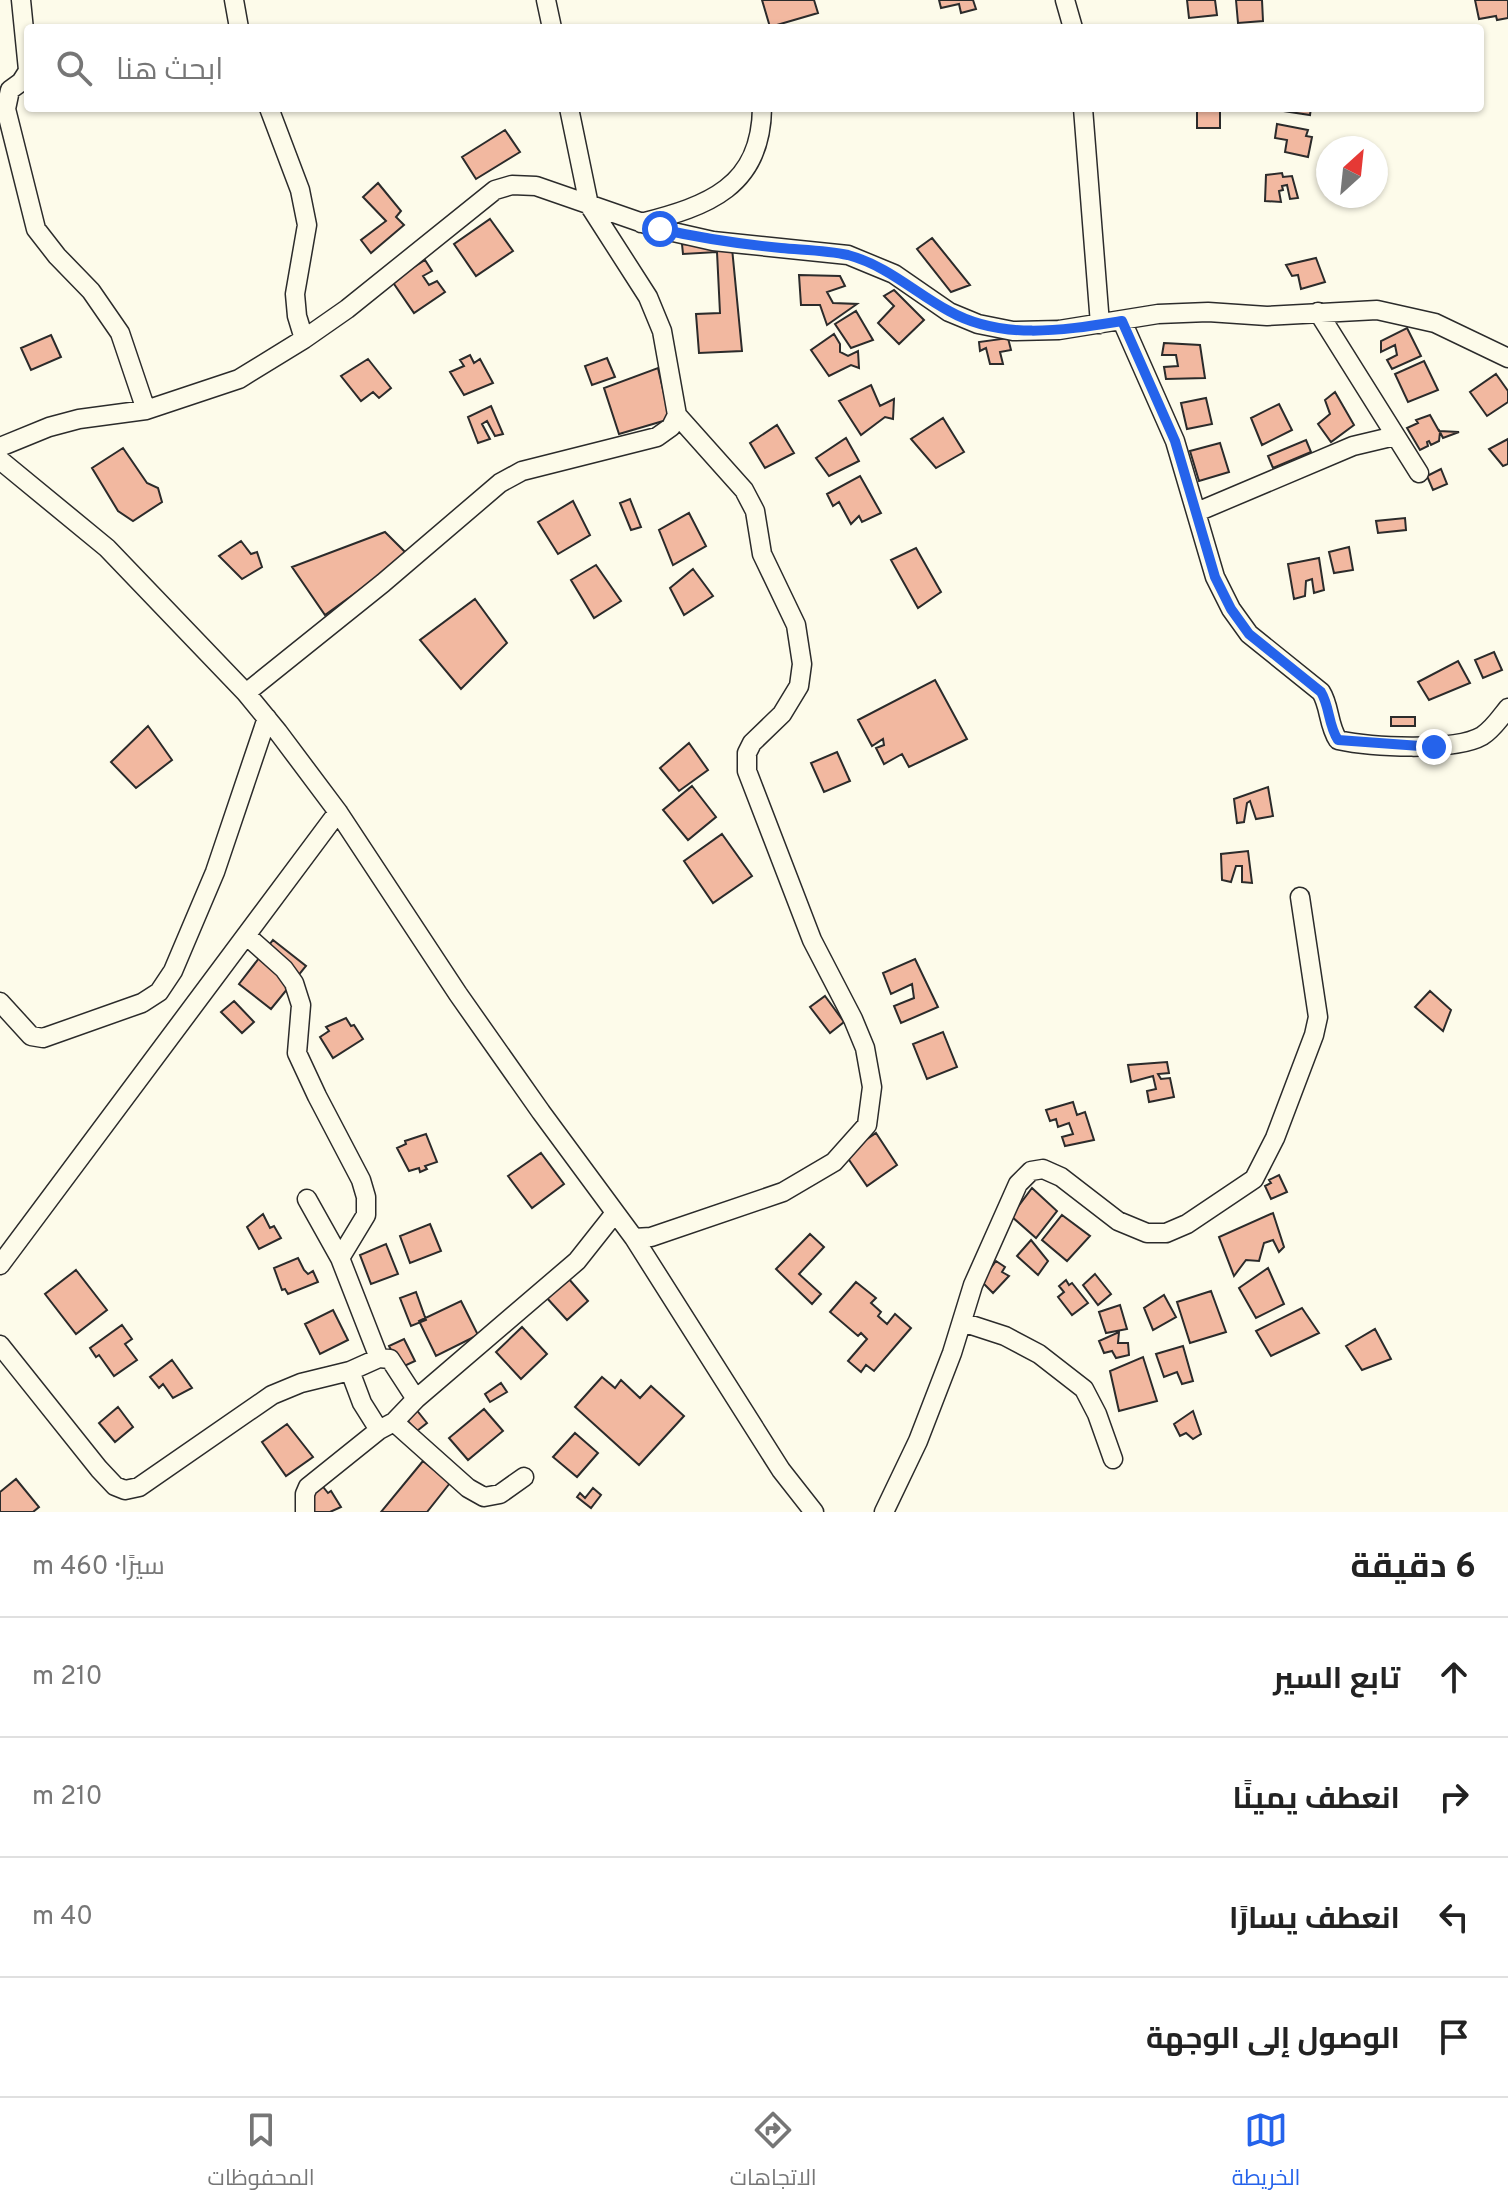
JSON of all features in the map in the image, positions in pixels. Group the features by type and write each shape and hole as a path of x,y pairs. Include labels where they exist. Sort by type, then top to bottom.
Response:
{"street":[{"path":"21,0 24,30"},
{"path":"234,0 238,24"},
{"path":"546,0 551,24"},
{"path":"1065,0 1072,24"},
{"path":"24,77 10,90 6,109 36,229 91,291 120,333 146,410"},
{"path":"271,112 300,190 307,225 295,294 304,339"},
{"path":"570,112 589,205 630,267 662,331 677,415 744,490 755,511 762,554 796,625 802,664 799,686 782,714 752,743 747,753 747,771 757,804 786,868 812,940 865,1048 872,1087 867,1125 834,1162 783,1192 664,1234 634,1238"},
{"path":"641,223 685,212 725,192 745,173 756,151 761,112"},
{"path":"1083,112 1100,324"},
{"path":"0,447 49,427 79,419 146,410 239,379 304,339 430,245 467,210 495,190 512,185 536,186 641,223 713,241 848,255 894,274 949,312 978,324 1013,331 1059,330 1171,314 1208,312 1267,316 1377,310 1435,323 1508,358"},
{"path":"1318,312 1419,473"},
{"path":"1122,321 1175,441 1215,577 1231,609 1249,634 1321,692 1338,740 1434,747 1459,745 1482,736 1495,726 1508,708"},
{"path":"246,693 354,607 500,483 522,471 657,437 671,427 677,415"},
{"path":"1197,512 1353,446 1395,436"},
{"path":"0,460 107,548 267,718 338,812 458,994 634,1238 781,1470 814,1512"},
{"path":"0,1002 31,1036 43,1038 142,1003 159,992 173,971 215,872 267,718"},
{"path":"0,1265 338,812"},
{"path":"884,1512 918,1441 973,1285 1018,1184 1031,1171 1043,1169 1061,1177 1118,1221 1147,1233 1166,1233 1187,1224 1254,1179 1275,1138 1318,1017 1300,897"},
{"path":"247,936 284,969 294,983 301,1005 297,1053 361,1180 366,1197 366,1215 340,1258"},
{"path":"307,1199 340,1258 379,1358"},
{"path":"305,1512 308,1487 386,1426 577,1261 615,1213"},
{"path":"962,1322 1005,1336 1039,1354 1084,1389 1097,1414 1113,1459"},
{"path":"0,1345 77,1445 115,1486 125,1490 139,1487 272,1395 301,1383 350,1371 379,1358 390,1359 416,1399"},
{"path":"350,1371 362,1403 386,1426 468,1488 484,1497 500,1494 524,1477"}],"building":[{"path":"762,0 814,0 818,13 780,24 769,24"},
{"path":"939,0 973,0 976,9 961,13 959,4 941,8"},
{"path":"1187,0 1215,0 1217,15 1189,18"},
{"path":"1236,0 1262,0 1263,21 1238,23"},
{"path":"1475,0 1508,0 1508,18 1497,20 1496,16 1479,19"},
{"path":"1197,112 1220,112 1220,128 1197,128"},
{"path":"1277,124 1308,130 1306,136 1312,137 1308,157 1285,152 1287,140 1275,138"},
{"path":"505,130 520,152 476,179 462,157"},
{"path":"1282,173 1283,177 1292,176 1298,198 1290,199 1287,185 1279,191 1281,202 1265,201 1266,175"},
{"path":"378,183 401,211 396,217 404,225 371,253 361,240 386,221 363,197"},
{"path":"490,219 513,251 476,276 454,244"},
{"path":"932,238 970,285 951,292 917,249"},
{"path":"682,244 732,248 742,351 699,353 696,314 720,313 717,252 683,254"},
{"path":"1316,258 1325,282 1301,289 1298,275 1292,276 1286,265"},
{"path":"425,260 432,271 423,276 429,285 437,281 445,292 414,313 392,281"},
{"path":"799,275 840,276 845,286 827,292 833,303 857,304 827,325 820,305 801,305"},
{"path":"894,290 924,320 899,344 878,323 894,306 884,296"},
{"path":"856,311 873,340 851,348 835,324"},
{"path":"1407,328 1421,356 1392,369 1387,360 1397,355 1395,345 1381,352 1381,341"},
{"path":"834,334 840,344 840,352 848,356 858,351 859,368 851,365 829,376 811,350"},
{"path":"51,335 61,357 31,370 21,348"},
{"path":"1008,338 1011,350 1000,352 1003,364 990,364 986,348 980,351 979,342"},
{"path":"1164,343 1200,345 1205,378 1166,379 1164,367 1178,366 1176,355 1162,355"},
{"path":"470,355 474,363 480,359 493,383 464,395 450,372 464,366 460,360"},
{"path":"607,358 615,377 592,385 585,366"},
{"path":"368,359 391,388 379,398 373,392 361,401 341,376"},
{"path":"1424,361 1438,390 1408,402 1395,374"},
{"path":"658,368 670,419 619,434 604,388"},
{"path":"1496,374 1508,391 1508,402 1487,416 1470,392"},
{"path":"871,385 880,406 894,399 893,419 885,417 861,435 839,401"},
{"path":"1335,392 1354,425 1331,442 1318,424 1330,414 1325,400"},
{"path":"1206,398 1212,424 1187,429 1181,403"},
{"path":"1279,404 1292,430 1262,445 1251,418"},
{"path":"491,406 503,434 495,436 487,421 482,424 490,439 478,443 468,417"},
{"path":"1430,415 1439,431 1459,432 1443,438 1440,432 1439,441 1431,445 1429,441 1428,446 1420,450 1407,428 1418,423 1416,420"},
{"path":"943,418 964,452 936,468 911,439"},
{"path":"777,425 794,453 765,468 750,443"},
{"path":"846,438 859,461 829,476 816,458"},
{"path":"1508,439 1508,464 1503,466 1489,449"},
{"path":"1306,440 1311,452 1273,468 1268,456"},
{"path":"1220,443 1229,472 1199,481 1190,451"},
{"path":"123,448 147,483 158,488 162,502 133,521 118,511 92,468"},
{"path":"1441,469 1447,484 1433,490 1427,476"},
{"path":"860,476 881,513 862,522 859,516 851,524 839,502 833,506 827,494"},
{"path":"630,499 641,527 631,530 620,503"},
{"path":"573,501 590,535 558,554 538,522"},
{"path":"689,513 706,546 673,565 659,530"},
{"path":"1405,518 1406,530 1378,533 1376,521"},
{"path":"385,532 408,555 325,615 292,567"},
{"path":"241,541 251,554 257,552 262,567 242,579 219,556"},
{"path":"1349,547 1353,570 1334,573 1329,552"},
{"path":"916,548 941,592 918,608 891,560"},
{"path":"1319,558 1324,590 1314,593 1312,579 1306,581 1305,596 1294,599 1288,564"},
{"path":"596,565 621,601 594,618 571,580"},
{"path":"693,569 713,596 684,615 670,588"},
{"path":"475,599 507,643 461,689 420,640"},
{"path":"1494,652 1502,670 1483,678 1475,660"},
{"path":"1458,661 1470,683 1429,700 1418,682"},
{"path":"935,680 967,739 909,767 902,754 884,764 876,748 884,745 883,739 872,746 858,720"},
{"path":"1391,717 1415,717 1415,726 1391,726"},
{"path":"148,726 172,760 136,788 111,762"},
{"path":"689,743 708,770 679,791 660,768"},
{"path":"837,752 850,781 824,792 811,763"},
{"path":"692,786 716,817 688,840 663,810"},
{"path":"1268,787 1273,816 1256,819 1250,801 1244,822 1237,823 1234,799"},
{"path":"722,834 752,876 713,903 684,861"},
{"path":"1248,851 1252,883 1242,882 1242,866 1236,866 1231,882 1222,880 1221,854"},
{"path":"273,940 306,966 271,1009 239,984"},
{"path":"915,959 938,1007 901,1023 894,1006 914,998 912,984 891,994 883,973"},
{"path":"1430,991 1451,1010 1443,1031 1415,1007"},
{"path":"825,996 844,1022 830,1033 810,1007"},
{"path":"234,1001 254,1022 242,1033 221,1012"},
{"path":"346,1018 363,1039 333,1058 320,1037 329,1031 326,1027"},
{"path":"943,1032 957,1067 927,1079 913,1044"},
{"path":"1167,1062 1169,1073 1158,1074 1161,1079 1170,1078 1174,1097 1149,1102 1147,1091 1156,1089 1153,1076 1131,1082 1128,1065"},
{"path":"1073,1102 1077,1115 1085,1112 1094,1140 1065,1146 1062,1137 1073,1134 1069,1123 1058,1127 1056,1119 1050,1121 1046,1110"},
{"path":"876,1133 897,1165 867,1186 845,1154"},
{"path":"426,1134 437,1162 425,1166 427,1169 420,1172 419,1168 409,1171 397,1148 406,1144 405,1141"},
{"path":"541,1153 564,1184 532,1208 508,1176"},
{"path":"1279,1175 1287,1192 1271,1199 1265,1186"},
{"path":"1032,1188 1057,1211 1036,1238 1011,1216"},
{"path":"1273,1213 1284,1247 1279,1252 1273,1240 1264,1243 1259,1261 1246,1260 1234,1276 1219,1237"},
{"path":"263,1214 270,1228 274,1226 281,1238 259,1249 247,1227"},
{"path":"1062,1215 1090,1236 1067,1261 1042,1240"},
{"path":"430,1224 441,1251 410,1263 400,1236"},
{"path":"810,1234 824,1247 799,1274 821,1294 812,1304 776,1269"},
{"path":"1031,1240 1048,1261 1038,1275 1017,1256"},
{"path":"386,1244 398,1274 371,1284 360,1255"},
{"path":"298,1258 308,1274 313,1271 318,1282 288,1294 285,1289 282,1290 274,1268"},
{"path":"996,1261 1005,1267 1002,1272 1009,1276 993,1293 981,1281"},
{"path":"1268,1268 1284,1304 1256,1318 1239,1288"},
{"path":"76,1270 107,1310 76,1334 45,1294"},
{"path":"1095,1274 1111,1294 1098,1305 1083,1285"},
{"path":"568,1278 588,1301 567,1320 546,1297"},
{"path":"1066,1280 1088,1303 1072,1315 1058,1297 1064,1292 1059,1286"},
{"path":"856,1282 876,1298 871,1303 881,1312 878,1316 887,1324 895,1314 911,1328 874,1371 866,1365 861,1372 848,1361 867,1339 861,1333 858,1336 830,1312"},
{"path":"1211,1291 1226,1332 1190,1343 1177,1302"},
{"path":"416,1292 426,1320 411,1326 400,1298"},
{"path":"1164,1295 1176,1317 1153,1330 1144,1308"},
{"path":"461,1301 478,1335 436,1356 419,1321"},
{"path":"1120,1305 1127,1329 1106,1333 1099,1312"},
{"path":"1302,1308 1319,1333 1271,1356 1256,1331"},
{"path":"333,1310 348,1340 320,1354 305,1324"},
{"path":"122,1325 132,1339 125,1344 137,1360 114,1376 90,1348"},
{"path":"522,1327 547,1354 521,1379 496,1352"},
{"path":"1375,1329 1391,1359 1362,1370 1346,1346"},
{"path":"1119,1332 1118,1343 1128,1343 1129,1355 1116,1358 1112,1351 1104,1353 1099,1341"},
{"path":"404,1339 415,1361 400,1368 389,1346"},
{"path":"1183,1346 1193,1381 1182,1384 1177,1372 1164,1377 1156,1354"},
{"path":"1143,1357 1157,1401 1119,1411 1110,1371"},
{"path":"172,1360 192,1388 173,1398 163,1384 159,1388 150,1377"},
{"path":"602,1377 615,1388 621,1380 640,1398 651,1386 684,1416 639,1465 575,1407"},
{"path":"501,1383 507,1392 490,1402 485,1394"},
{"path":"118,1407 133,1427 115,1442 99,1423"},
{"path":"415,1408 427,1423 417,1431 404,1417"},
{"path":"484,1409 503,1431 468,1460 449,1438"},
{"path":"1193,1411 1201,1434 1193,1439 1186,1433 1180,1436 1174,1424"},
{"path":"287,1424 313,1457 286,1476 262,1442"},
{"path":"575,1433 598,1453 577,1477 553,1457"},
{"path":"423,1461 450,1483 427,1512 381,1512"},
{"path":"16,1479 39,1507 33,1512 0,1512 0,1492"},
{"path":"320,1483 328,1493 331,1491 341,1507 330,1512 308,1512 307,1507"},
{"path":"593,1488 601,1495 591,1508 577,1497 580,1493 585,1498"}],"route":[{"path":"660,229 713,241 848,255 894,274 949,312 978,324 1013,331 1059,330 1122,321 1175,441 1215,577 1231,609 1249,634 1321,692 1338,740 1434,747"}]}
